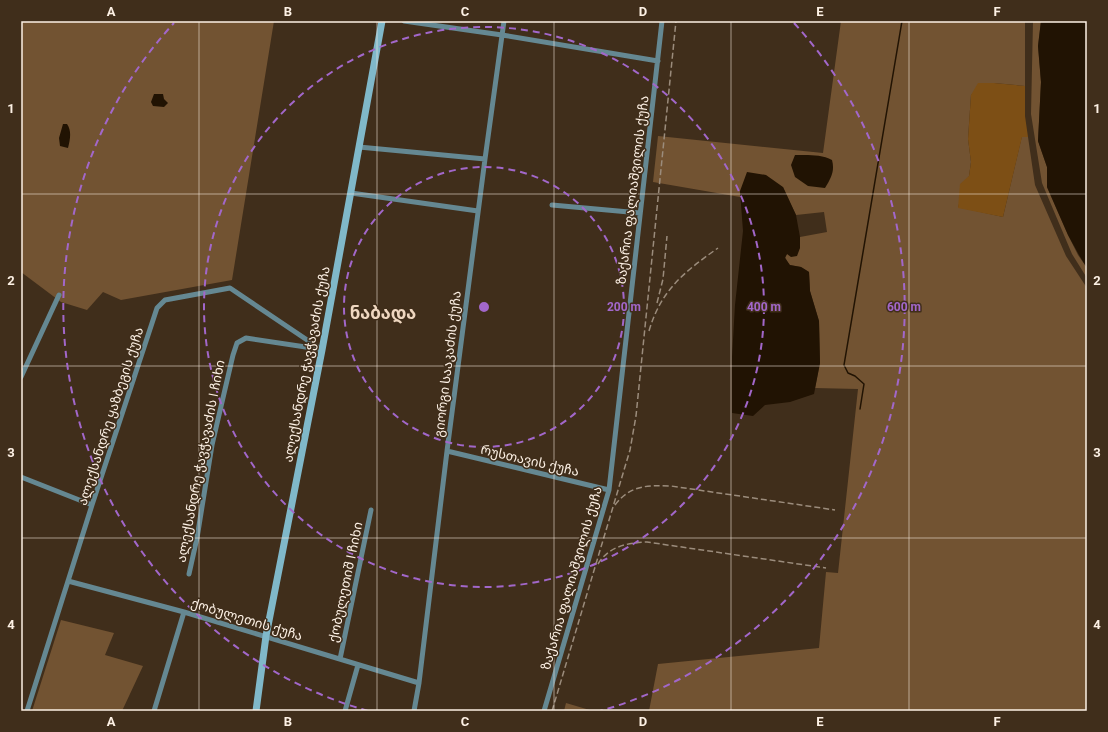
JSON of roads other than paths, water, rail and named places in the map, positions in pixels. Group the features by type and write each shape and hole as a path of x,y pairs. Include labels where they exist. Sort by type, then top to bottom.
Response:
{"street":[{"name":"ალექსანდრე ჭავჭავაძის ქუჩა","path":"256,711 266,636 322,350 382,21"},
{"path":"404,21 502,35 658,62"},
{"name":"გიორგი სააკაძის ქუჩა","path":"414,711 419,683 484,160 504,21"},
{"name":"ზაქარია ფალიაშვილის ქუჩა","path":"544,711 609,490 662,21"},
{"path":"359,147 484,160"},
{"path":"351,193 478,211"},
{"path":"552,205 640,213"},
{"name":"ალექსანდრე ყაზბეგის ქუჩა","path":"27,711 92,505 157,308 165,300 230,288 322,350"},
{"path":"21,377 58,295"},
{"name":"ალექსანდრე ჭავჭავაძის I ჩიხი","path":"189,574 197,538 212,445 232,355 237,343 246,338 322,350"},
{"name":"რუსთავის ქუჩა","path":"447,451 609,490"},
{"path":"21,477 92,505"},
{"name":"ქობულეთიშ I ჩიხი","path":"340,658 371,510"},
{"name":"ქობულეთის ქუჩა","path":"68,581 184,612 419,683"},
{"path":"154,711 184,612"},
{"path":"345,711 358,665"}],"waterway":[{"path":"860,409 864,384 855,376 848,373 844,365 902,21"}],"railway":[{"path":"552,711 630,450 636,416 676,21"},
{"path":"657,303 663,279 667,236"},
{"path":"649,331 660,304 675,283 695,265 718,248"},
{"path":"615,505 621,498 633,490 647,486 671,486 835,510"},
{"path":"598,564 602,558 613,549 632,543 647,542 826,568"}],"district":[{"name":"ნაბადა","path":"383,313"}]}
